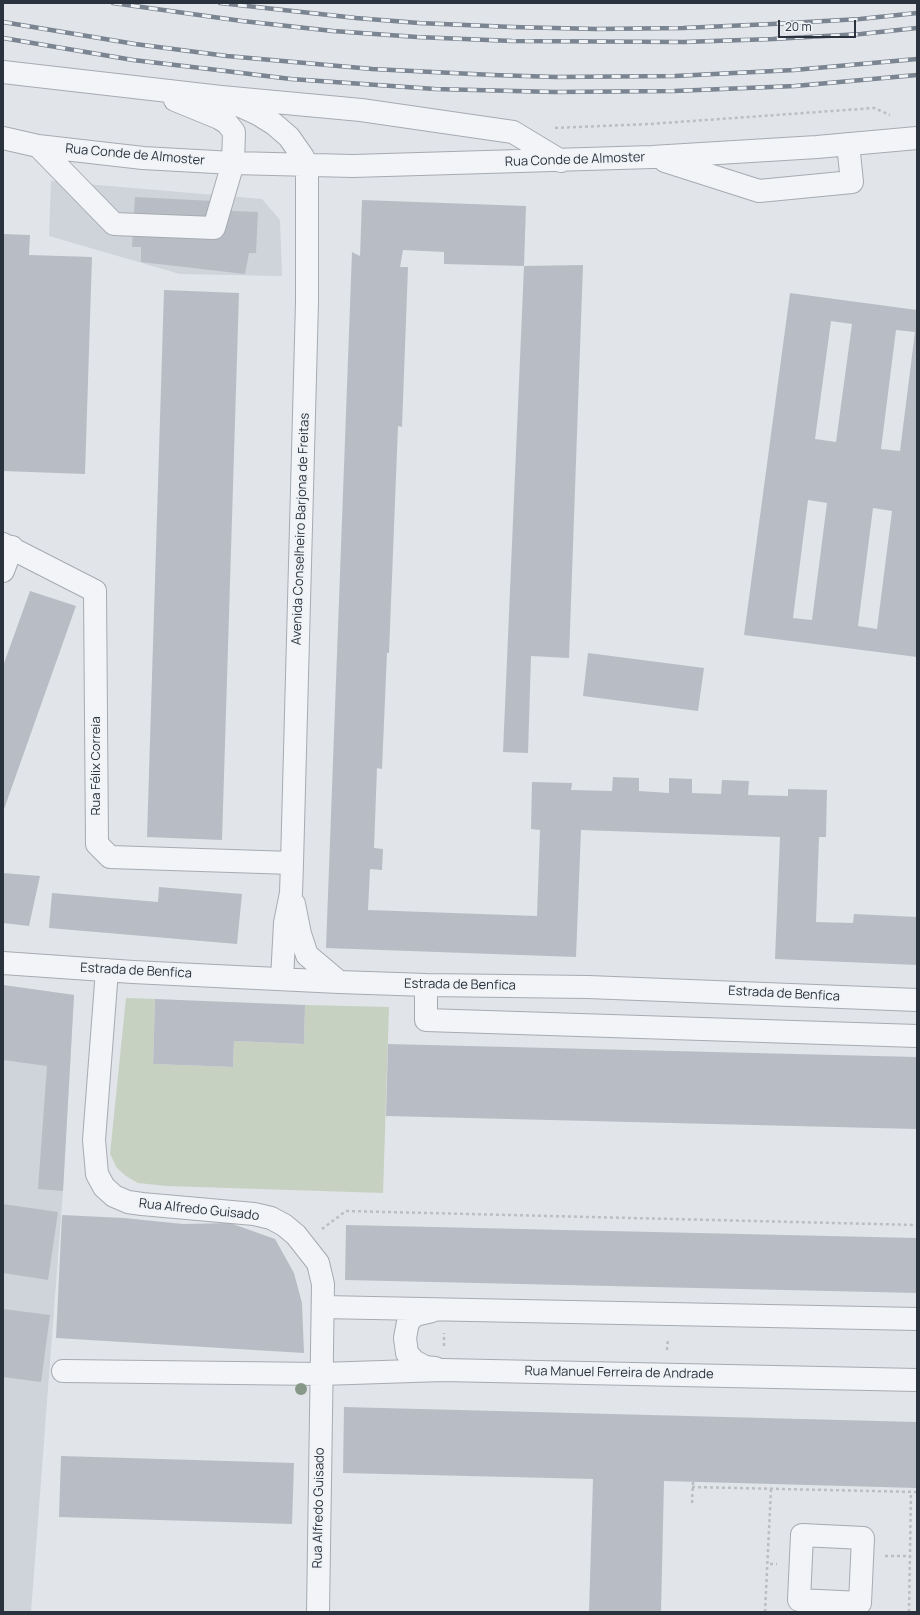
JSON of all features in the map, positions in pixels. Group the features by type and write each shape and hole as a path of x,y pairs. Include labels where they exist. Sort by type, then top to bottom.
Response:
{"street":[{"path":"3,72 221,97 361,110 513,132 561,161"},
{"path":"148,89 219,118 227,123 234,132 233,163"},
{"path":"221,97 258,114 274,124 289,137 303,156 308,166"},
{"name":"Rua Conde de Almoster","path":"3,138 38,146 143,158 308,166 353,166 561,161 652,157 917,138"},
{"path":"652,157 759,191 852,182 848,144"},
{"name":"Rua Conde de Almoster","path":"38,146 114,224 214,228 233,163"},
{"name":"Avenida Conselheiro Barjona de Freitas","path":"308,166 307,302 292,893 300,934 307,955 339,982"},
{"path":"3,571 7,546"},
{"name":"Rua Félix Correia","path":"7,546 95,591 97,844 110,857 292,863"},
{"name":"Avenida Conselheiro Barjona de Freitas","path":"282,979 285,923 292,893"},
{"name":"Estrada de Benfica","path":"3,963 339,982 426,985 588,987 917,1000"},
{"name":"Rua Alfredo Guisado","path":"107,970 94,1140 97,1174 104,1187 114,1196 128,1202 254,1214 270,1218 284,1225 296,1235 318,1264 323,1284 318,1612"},
{"path":"426,985 426,1020 917,1036"},
{"path":"323,1307 917,1319"},
{"path":"443,1370 424,1367 414,1361 408,1353 405,1338 408,1322 415,1315 427,1311 445,1310"},
{"name":"Rua Manuel Ferreira de Andrade","path":"63,1372 321,1374 443,1370 917,1380"}],"path":[{"path":"321,1230 346,1211 917,1225"},
{"path":"667,1357 668,1335"},
{"path":"692,1503 693,1482"},
{"path":"692,1487 917,1492"},
{"path":"765,1612 771,1489"},
{"path":"909,1612 911,1492"}],"shaded area":[{"path":"51,181 262,199 280,220 282,276 180,274 49,236"},
{"path":"3,985 74,995 63,1191 31,1612 3,1612"}],"green space":[{"path":"126,998 155,999 153,1064 233,1067 234,1041 304,1044 305,1005 389,1007 383,1193 167,1186 138,1183 126,1176 117,1168 110,1154"}],"building":[{"path":"135,197 232,202 232,211 258,212 256,253 249,253 245,274 141,262 141,247 132,247"},
{"path":"362,200 526,206 524,266 444,264 444,252 403,250 400,267 408,267 402,427 398,426 389,653 387,653 382,769 377,768 374,848 383,849 382,870 370,869 368,910 537,916 540,830 531,829 532,782 572,783 571,790 612,791 613,777 639,778 639,791 669,793 669,778 692,779 692,793 721,794 722,780 749,781 748,795 788,796 788,789 827,790 826,837 819,837 816,922 853,923 854,914 917,917 917,965 775,959 780,837 581,830 576,957 326,948 352,252 360,256"},
{"path":"3,234 30,235 29,255 92,257 85,474 3,471"},
{"path":"583,265 569,658 531,656 528,753 503,752 524,266"},
{"path":"164,290 239,293 222,840 147,837"},
{"path":"790,293 917,310 917,657 744,635","holes":["831,321 852,324 836,442 815,439","896,330 915,332 900,451 881,449","808,500 827,503 812,620 793,618","873,508 892,511 877,629 858,626"]},
{"path":"30,591 76,606 3,812 3,666"},
{"path":"588,653 704,668 698,711 583,696"},
{"path":"3,873 40,876 29,926 3,923"},
{"path":"159,887 242,894 237,944 49,928 52,893 158,902"},
{"path":"3,985 74,995 63,1191 38,1189 47,1066 3,1060"},
{"path":"155,999 305,1005 304,1044 234,1041 233,1067 153,1064"},
{"path":"388,1044 917,1057 917,1129 386,1116"},
{"path":"3,1204 58,1212 48,1280 3,1273"},
{"path":"62,1215 124,1218 183,1224 230,1223 275,1239 294,1273 302,1303 304,1353 56,1338"},
{"path":"346,1225 917,1238 917,1293 345,1280"},
{"path":"3,1309 50,1315 41,1382 3,1377"},
{"path":"344,1407 917,1422 917,1488 664,1481 661,1612 589,1612 593,1479 343,1473"},
{"path":"61,1456 294,1463 292,1524 59,1517"}],"railway":[{"path":"113,3 242,21 333,31 417,37 512,41 684,42 861,34 917,28"},
{"path":"220,3 356,18 419,23 596,29 683,28 772,24 860,19 917,13"},
{"path":"3,22 135,44 227,56 372,69 493,75 556,77 675,76 794,70 917,59"},
{"path":"3,38 133,60 291,79 435,89 555,92 674,91 795,86 917,75"}]}
